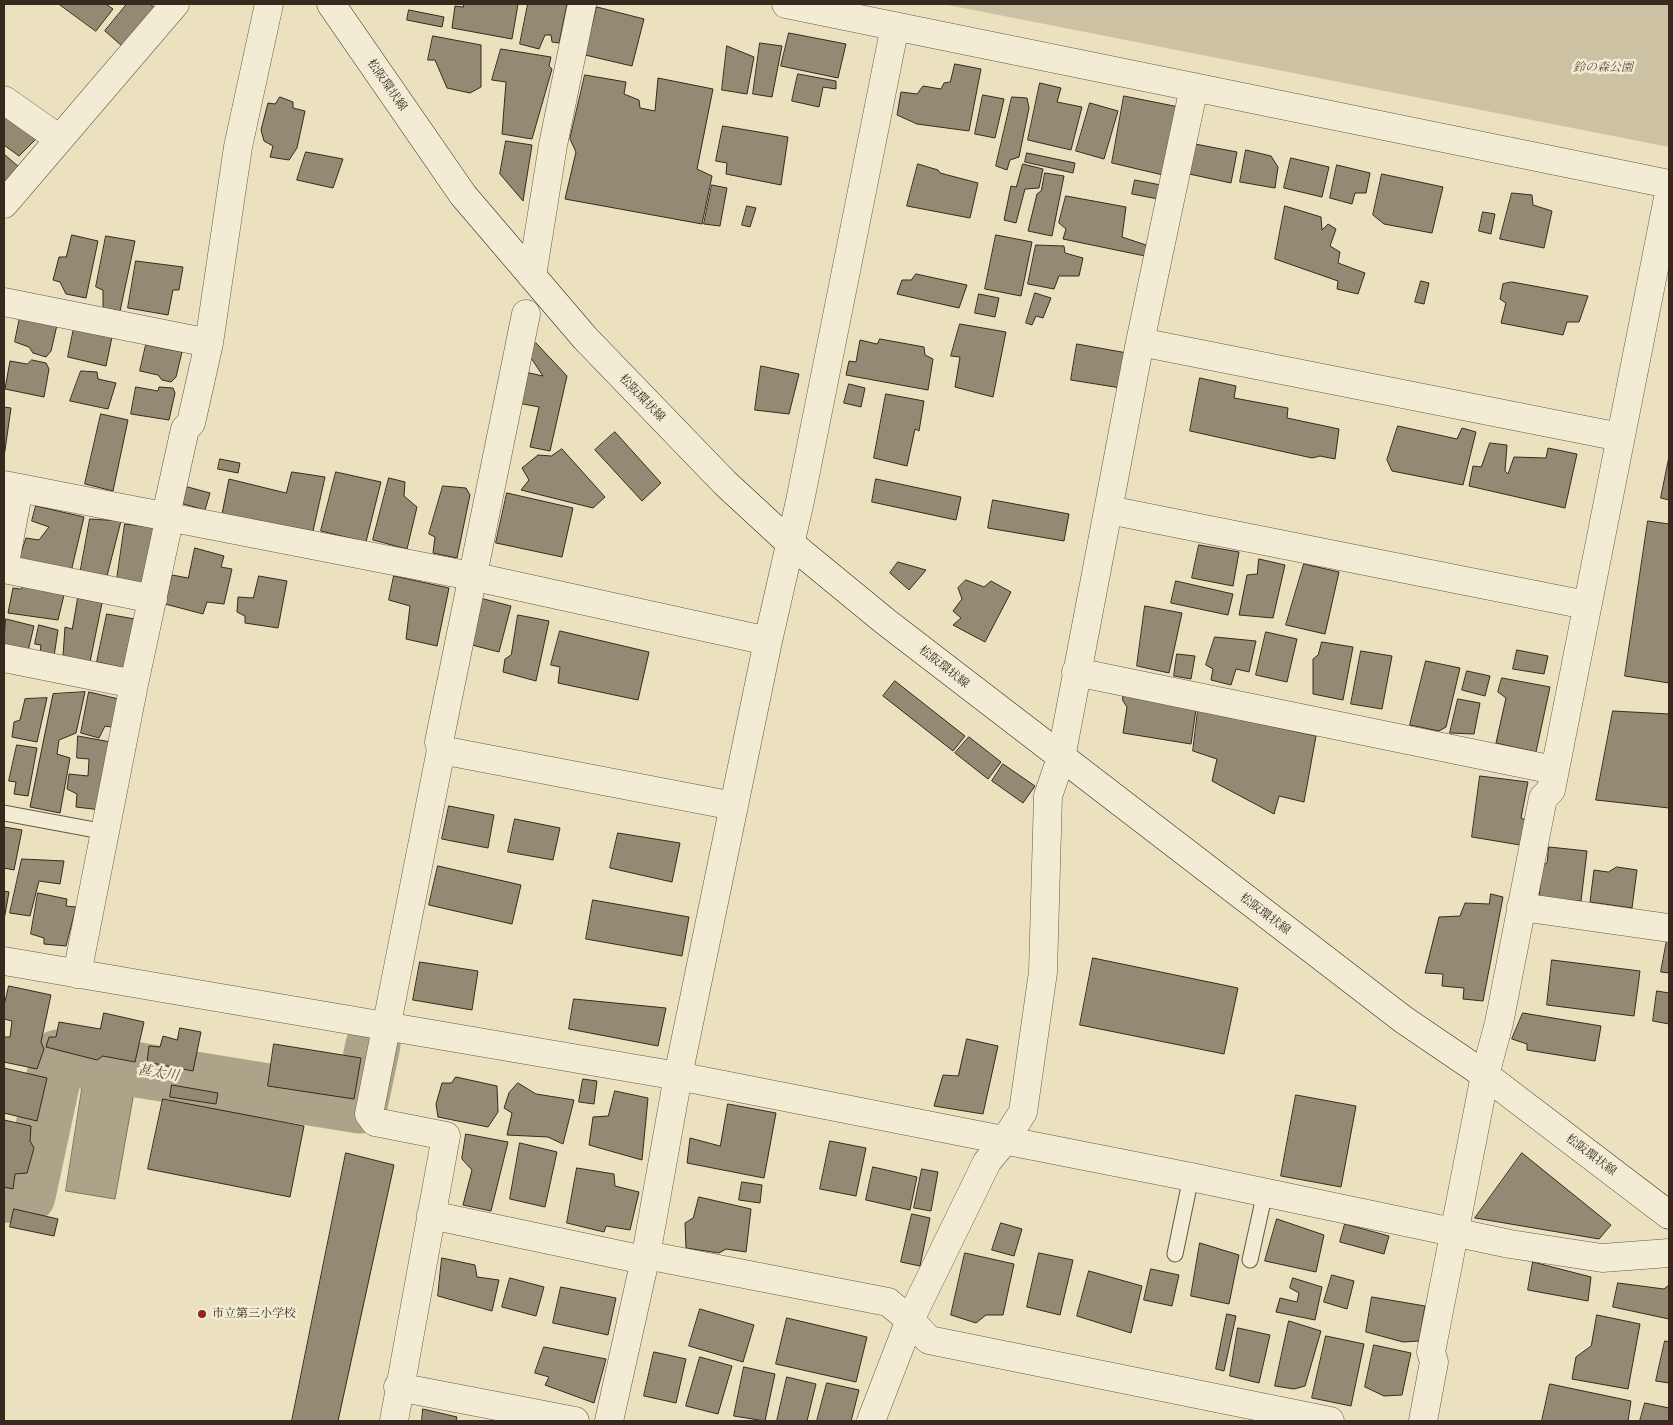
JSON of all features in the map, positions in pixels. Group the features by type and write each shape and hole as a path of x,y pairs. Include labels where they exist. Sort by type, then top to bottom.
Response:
{"street":[{"path":"4,204 58,138 175,4"},
{"path":"77,974 185,429 191,423 209,344 238,147 269,4"},
{"name":"松阪環状線","path":"330,4 463,195 532,276 630,386 725,483 791,544 886,622 1061,758 1404,1020 1484,1075 1669,1215"},
{"path":"532,276 553,145 582,4"},
{"path":"786,4 1669,184"},
{"path":"609,1421 645,1258 678,1076 768,641 791,544 895,26"},
{"path":"871,1421 910,1320 987,1162 1005,1140 1023,1112 1042,972 1048,796 1061,758 1140,342 1194,87"},
{"path":"4,100 58,138"},
{"path":"1423,1421 1434,1362 1431,1352 1484,1075 1499,1023 1543,798 1551,790 1586,605 1669,193"},
{"path":"4,302 209,344"},
{"path":"394,1421 398,1386 446,1136 375,1122 369,1114 441,750 439,742 471,576 526,314"},
{"path":"1140,342 1620,437"},
{"path":"152,599 4,569 11,486 168,515 471,576 768,641"},
{"path":"1109,510 1586,605"},
{"path":"4,658 134,684"},
{"path":"1076,672 1554,770"},
{"path":"441,750 734,806"},
{"path":"1521,907 1669,928"},
{"path":"4,961 678,1076 1191,1177 1510,1244 1602,1258 1669,1253"},
{"path":"431,1215 645,1258 888,1302 910,1320 929,1340 1330,1421"},
{"path":"398,1386 575,1421"}],"lane":[{"path":"4,812 106,832"},
{"path":"1175,1254 1191,1177"},
{"path":"1250,1260 1265,1192"}],"green space":[{"name":"鈴の森公園","path":"943,4 1669,4 1669,147"}],"shaded area":[{"path":"83,1083 134,1092 115,1199 66,1191"}],"building":[{"path":"59,4 106,4 113,9 96,31"},
{"path":"127,4 150,4 155,8 122,46 105,31"},
{"path":"464,4 518,4 512,39 452,28 455,6 463,7"},
{"path":"528,4 567,4 559,43 552,42 551,35 545,35 539,49 520,44"},
{"path":"597,7 644,19 632,66 585,55"},
{"path":"409,10 444,17 442,27 407,20"},
{"path":"789,33 846,44 838,78 781,66"},
{"path":"433,36 481,45 481,87 470,93 447,88 435,60 428,60"},
{"path":"760,43 782,46 772,97 753,94"},
{"path":"727,46 754,57 747,94 722,90"},
{"path":"501,49 551,57 549,66 552,69 532,139 502,134 506,82 492,80"},
{"path":"955,64 981,69 969,131 917,124 897,115 901,92 917,94 923,86 941,89 944,83 950,82"},
{"path":"798,74 836,81 836,89 823,87 819,107 792,101"},
{"path":"585,75 626,82 624,94 639,100 640,108 655,111 658,78 713,89 697,169 712,176 702,224 565,199 576,152 570,139"},
{"path":"1040,83 1061,88 1057,102 1082,107 1071,150 1028,140"},
{"path":"983,95 1004,99 995,138 975,134"},
{"path":"1124,96 1179,107 1163,175 1112,163"},
{"path":"280,97 293,102 293,108 305,111 297,148 289,160 270,157 273,146 264,141 261,130 268,103 275,104"},
{"path":"1012,97 1027,98 1029,108 1019,157 1010,160 1007,170 996,166"},
{"path":"1090,103 1118,111 1104,159 1076,151"},
{"path":"4,111 39,136 19,156 4,145"},
{"path":"723,126 788,137 781,185 726,174 727,163 716,161"},
{"path":"506,141 532,145 523,201 500,174"},
{"path":"1195,144 1237,152 1231,183 1189,174"},
{"path":"1246,150 1271,156 1278,167 1275,188 1240,182"},
{"path":"306,152 343,159 333,188 297,180"},
{"path":"1027,153 1075,163 1073,173 1025,162"},
{"path":"4,154 20,168 4,186"},
{"path":"1291,158 1329,167 1322,197 1284,188"},
{"path":"918,164 938,170 940,173 978,183 970,218 907,206"},
{"path":"1023,164 1043,169 1039,188 1025,189 1016,223 1004,220 1011,186 1016,187"},
{"path":"1337,165 1370,173 1366,193 1355,193 1352,204 1330,198"},
{"path":"1045,173 1064,176 1052,236 1028,231 1037,194 1041,191"},
{"path":"1382,174 1443,187 1432,233 1384,224 1373,215"},
{"path":"1135,180 1161,185 1158,199 1132,194"},
{"path":"712,185 727,188 720,226 704,224"},
{"path":"1512,193 1532,195 1533,205 1552,211 1544,248 1500,239"},
{"path":"1066,196 1126,207 1122,237 1146,245 1145,256 1063,239 1066,229 1059,223"},
{"path":"747,206 756,208 750,227 742,225"},
{"path":"1285,206 1321,217 1322,230 1328,224 1336,229 1330,246 1340,252 1338,263 1365,273 1358,294 1337,289 1338,281 1275,259"},
{"path":"1483,212 1495,214 1491,234 1479,231"},
{"path":"72,235 98,241 86,298 66,294 60,282 53,280 59,257 66,257"},
{"path":"996,235 1032,242 1021,296 985,289"},
{"path":"106,236 135,241 120,311 103,308 103,290 96,287"},
{"path":"1036,245 1064,246 1065,253 1083,258 1079,276 1059,276 1054,289 1028,284"},
{"path":"136,261 183,267 179,290 173,290 168,315 128,308"},
{"path":"916,274 967,285 959,308 897,294 902,280 911,280"},
{"path":"1421,281 1429,283 1424,304 1415,302"},
{"path":"1512,282 1588,296 1579,322 1567,322 1563,335 1501,323 1506,303 1500,299 1503,284"},
{"path":"1035,293 1051,298 1043,318 1036,316 1032,325 1026,323"},
{"path":"979,294 999,298 995,317 975,313"},
{"path":"20,317 57,325 51,351 46,357 33,353 29,347 15,342"},
{"path":"960,324 1006,332 993,397 955,387 960,357 951,356"},
{"path":"74,328 112,337 106,366 68,357"},
{"path":"880,339 924,347 925,355 933,359 928,390 846,375 849,361 856,362 860,340 877,344"},
{"path":"536,343 567,376 550,451 530,447 539,407 518,403 525,372 543,376 527,352"},
{"path":"1077,344 1127,353 1121,388 1071,380"},
{"path":"146,345 182,352 176,377 171,382 162,380 158,375 140,371"},
{"path":"32,360 46,363 49,369 44,397 5,389 10,361 27,364"},
{"path":"761,366 799,374 789,414 755,410"},
{"path":"81,371 97,372 98,379 116,383 108,409 70,401"},
{"path":"1200,378 1236,386 1234,398 1288,408 1287,418 1339,429 1335,459 1320,456 1312,458 1190,431"},
{"path":"849,384 865,388 861,407 844,403"},
{"path":"136,387 158,391 159,387 173,388 175,393 169,420 131,414"},
{"path":"886,394 924,401 919,431 915,429 907,466 874,458"},
{"path":"4,407 11,408 4,457"},
{"path":"101,414 128,420 113,491 85,484"},
{"path":"1398,426 1457,439 1462,428 1476,432 1463,485 1392,471 1387,460"},
{"path":"615,432 661,483 642,501 595,450"},
{"path":"1490,443 1507,445 1505,471 1508,474 1514,457 1546,458 1548,448 1577,454 1565,508 1469,486 1473,466 1481,467"},
{"path":"562,449 605,497 593,508 521,490 529,480 522,468 538,455 551,456"},
{"path":"1669,457 1669,500 1661,498"},
{"path":"220,459 240,463 238,473 218,469"},
{"path":"292,472 325,477 313,531 222,514 229,479 286,493"},
{"path":"336,472 381,482 366,542 321,531"},
{"path":"389,478 405,482 404,496 417,507 407,549 373,540"},
{"path":"876,479 961,497 956,520 872,502"},
{"path":"184,486 210,493 205,510 180,503"},
{"path":"443,486 466,488 470,495 457,558 433,553 435,537 429,534"},
{"path":"507,493 573,508 562,557 496,543"},
{"path":"993,500 1069,514 1064,541 988,528"},
{"path":"36,506 84,517 71,572 18,561 26,538 39,540 49,527 32,521"},
{"path":"90,519 121,521 106,580 80,574"},
{"path":"1648,521 1669,524 1669,683 1625,676"},
{"path":"125,524 159,528 146,585 117,579"},
{"path":"1199,545 1239,552 1233,586 1192,578"},
{"path":"195,548 224,556 221,567 232,569 224,604 207,602 203,614 165,604 172,575 188,578"},
{"path":"1259,559 1285,565 1273,618 1239,615 1247,575 1257,574"},
{"path":"898,562 926,570 909,590 890,573"},
{"path":"1304,564 1339,572 1325,634 1286,625"},
{"path":"259,576 287,581 278,628 245,623 245,616 237,612 238,597 253,598"},
{"path":"394,576 449,588 437,646 406,639 410,606 389,600"},
{"path":"966,580 984,587 991,581 1011,592 985,642 953,625 961,618 953,611 962,599 958,588"},
{"path":"1176,581 1233,594 1228,615 1171,603"},
{"path":"24,586 64,595 58,620 8,613 13,588 20,589"},
{"path":"78,598 102,603 90,662 63,656 65,627 72,629"},
{"path":"480,598 511,606 499,652 468,644"},
{"path":"1145,606 1182,613 1169,673 1137,666"},
{"path":"107,614 140,620 129,669 97,662"},
{"path":"518,615 549,621 536,681 503,672 505,659 511,655"},
{"path":"6,619 34,626 28,651 4,646"},
{"path":"39,625 58,630 54,656 40,653 41,645 35,644"},
{"path":"560,631 649,652 638,700 558,683 560,667 551,665"},
{"path":"1266,632 1297,639 1287,682 1256,675"},
{"path":"1215,637 1256,641 1249,672 1236,669 1231,685 1211,680 1213,669 1206,665"},
{"path":"1322,642 1353,647 1343,700 1313,694 1313,659 1318,655"},
{"path":"1517,650 1548,656 1544,674 1513,669"},
{"path":"1361,651 1392,656 1382,709 1351,704"},
{"path":"1177,654 1195,656 1191,679 1174,676"},
{"path":"1426,661 1460,668 1446,727 1439,731 1410,725"},
{"path":"1467,671 1490,676 1485,696 1462,690"},
{"path":"1502,678 1550,687 1536,752 1496,743 1506,698 1498,692"},
{"path":"895,681 965,736 953,751 883,696"},
{"path":"85,692 76,733 59,740 57,754 70,758 60,813 30,807 53,694"},
{"path":"89,692 123,700 116,728 105,726 99,738 81,733"},
{"path":"1123,695 1196,709 1191,744 1123,733 1127,707 1123,701"},
{"path":"47,698 37,742 12,737 14,722 20,720 25,699"},
{"path":"1458,699 1480,703 1474,734 1450,733"},
{"path":"1198,710 1316,736 1304,802 1279,796 1274,814 1212,781 1217,759 1193,751"},
{"path":"1613,711 1669,714 1669,808 1596,800"},
{"path":"78,736 111,742 101,810 76,807 77,794 67,789 69,774 88,776 89,759 77,758"},
{"path":"969,737 1001,762 988,779 955,753"},
{"path":"17,745 37,748 28,796 14,794 16,782 9,781"},
{"path":"1003,764 1035,786 1023,803 992,781"},
{"path":"1480,776 1528,782 1521,818 1528,821 1520,845 1472,837"},
{"path":"449,806 494,815 488,848 442,839"},
{"path":"515,819 560,828 553,860 508,852"},
{"path":"4,827 22,830 14,870 4,868"},
{"path":"618,833 680,843 672,882 610,868"},
{"path":"1549,847 1587,851 1581,901 1539,898 1542,868 1547,862"},
{"path":"22,859 64,861 60,884 39,881 30,916 10,913"},
{"path":"438,866 521,885 512,924 429,905"},
{"path":"1617,867 1637,870 1632,908 1590,902 1594,870 1608,872"},
{"path":"4,891 9,892 4,920"},
{"path":"38,893 67,899 66,906 76,907 66,946 44,944 44,938 31,934"},
{"path":"1491,894 1503,897 1483,1001 1463,999 1464,988 1442,986 1443,974 1425,973 1439,917 1460,916 1465,903 1489,904"},
{"path":"593,900 689,917 682,956 586,939"},
{"path":"1667,940 1669,940 1669,973 1661,972"},
{"path":"1093,958 1238,988 1224,1054 1080,1025"},
{"path":"1552,960 1640,971 1634,1016 1547,1005"},
{"path":"420,962 478,971 472,1010 413,1000"},
{"path":"9,986 51,995 41,1042 44,1049 37,1069 4,1062 4,1037 10,1037 12,1021 4,1019 4,1006"},
{"path":"1657,991 1669,993 1669,1024 1653,1021"},
{"path":"574,999 666,1008 658,1046 569,1029"},
{"path":"104,1013 144,1022 135,1062 103,1056 97,1060 46,1047 49,1037 56,1037 59,1022 100,1029"},
{"path":"1523,1013 1601,1026 1595,1061 1527,1050 1527,1044 1512,1039"},
{"path":"180,1028 201,1032 193,1071 147,1062 149,1046 160,1047 163,1036 177,1040"},
{"path":"967,1039 998,1046 983,1114 934,1106 943,1075 958,1076"},
{"path":"274,1044 361,1058 354,1099 268,1086"},
{"path":"4,1068 47,1078 37,1121 4,1113"},
{"path":"456,1077 497,1086 498,1112 488,1127 438,1117 436,1104 442,1083 451,1083"},
{"path":"583,1079 597,1081 594,1104 579,1102"},
{"path":"518,1083 536,1094 574,1100 563,1144 548,1137 507,1135 512,1113 504,1108 509,1093"},
{"path":"172,1085 218,1093 216,1104 170,1097"},
{"path":"615,1091 648,1098 642,1160 589,1145 593,1117 608,1116"},
{"path":"1296,1095 1356,1106 1341,1187 1281,1176"},
{"path":"163,1099 304,1126 290,1197 148,1169"},
{"path":"728,1104 776,1113 764,1178 687,1163 690,1138 720,1146"},
{"path":"4,1120 31,1126 30,1141 34,1148 27,1173 15,1174 13,1189 4,1187"},
{"path":"466,1134 508,1142 491,1211 463,1205 472,1170 462,1159"},
{"path":"830,1141 866,1148 856,1196 820,1189"},
{"path":"520,1143 557,1152 545,1207 510,1199"},
{"path":"346,1153 394,1165 338,1421 292,1421"},
{"path":"1522,1153 1611,1225 1599,1239 1475,1218"},
{"path":"873,1167 917,1177 910,1210 866,1200"},
{"path":"577,1168 614,1174 615,1186 639,1192 630,1230 606,1226 604,1232 567,1223"},
{"path":"922,1169 938,1172 931,1211 914,1208"},
{"path":"742,1182 762,1185 760,1203 739,1200"},
{"path":"699,1197 751,1209 746,1252 726,1249 719,1253 686,1248 685,1223 693,1218"},
{"path":"14,1209 58,1219 54,1236 10,1227"},
{"path":"912,1214 930,1218 920,1266 901,1262"},
{"path":"1277,1219 1324,1235 1316,1272 1265,1261"},
{"path":"1001,1223 1022,1229 1014,1256 992,1250"},
{"path":"1345,1224 1389,1236 1384,1254 1340,1242"},
{"path":"1200,1243 1239,1255 1229,1304 1191,1296"},
{"path":"965,1253 1014,1264 1003,1315 986,1315 976,1323 951,1315"},
{"path":"1039,1253 1073,1260 1060,1315 1027,1307"},
{"path":"442,1258 475,1265 477,1277 499,1280 492,1311 438,1296"},
{"path":"1533,1262 1591,1277 1588,1301 1528,1290"},
{"path":"1151,1269 1179,1275 1172,1306 1144,1300"},
{"path":"1089,1271 1142,1286 1131,1333 1077,1316"},
{"path":"1332,1275 1354,1281 1347,1309 1324,1302"},
{"path":"510,1278 544,1287 536,1316 502,1307"},
{"path":"1293,1278 1322,1287 1315,1320 1276,1312 1280,1298 1297,1302 1299,1293 1290,1288"},
{"path":"1618,1283 1664,1289 1669,1285 1669,1319 1613,1307"},
{"path":"561,1287 616,1298 608,1335 553,1323"},
{"path":"1372,1297 1425,1306 1419,1341 1403,1342 1366,1332"},
{"path":"700,1309 754,1325 743,1362 689,1346"},
{"path":"1227,1314 1236,1316 1224,1371 1216,1369"},
{"path":"1597,1315 1640,1324 1628,1389 1572,1379 1576,1357 1591,1346"},
{"path":"787,1318 867,1337 856,1382 776,1364"},
{"path":"1289,1321 1321,1331 1305,1386 1294,1389 1275,1386"},
{"path":"1238,1328 1270,1335 1259,1383 1230,1376"},
{"path":"1326,1336 1364,1344 1351,1406 1312,1398"},
{"path":"1665,1341 1669,1342 1669,1383 1656,1381"},
{"path":"1374,1345 1411,1353 1402,1395 1384,1396 1365,1387"},
{"path":"544,1347 606,1359 594,1403 545,1385 549,1377 535,1373"},
{"path":"654,1352 686,1359 676,1403 644,1396"},
{"path":"700,1357 732,1366 718,1414 686,1406"},
{"path":"744,1367 775,1374 765,1421 734,1416"},
{"path":"787,1377 816,1384 807,1421 777,1421"},
{"path":"827,1383 859,1390 851,1421 817,1421"},
{"path":"1550,1384 1631,1401 1628,1421 1542,1421"},
{"path":"1645,1403 1669,1408 1669,1421 1640,1421"},
{"path":"423,1409 457,1417 456,1421 422,1421"}],"waterway":[{"name":"甚太川","path":"4,1195 28,1196 58,1057 360,1106 373,1045"}],"place":[{"name":"市立第三小学校","path":"202,1314"}]}
